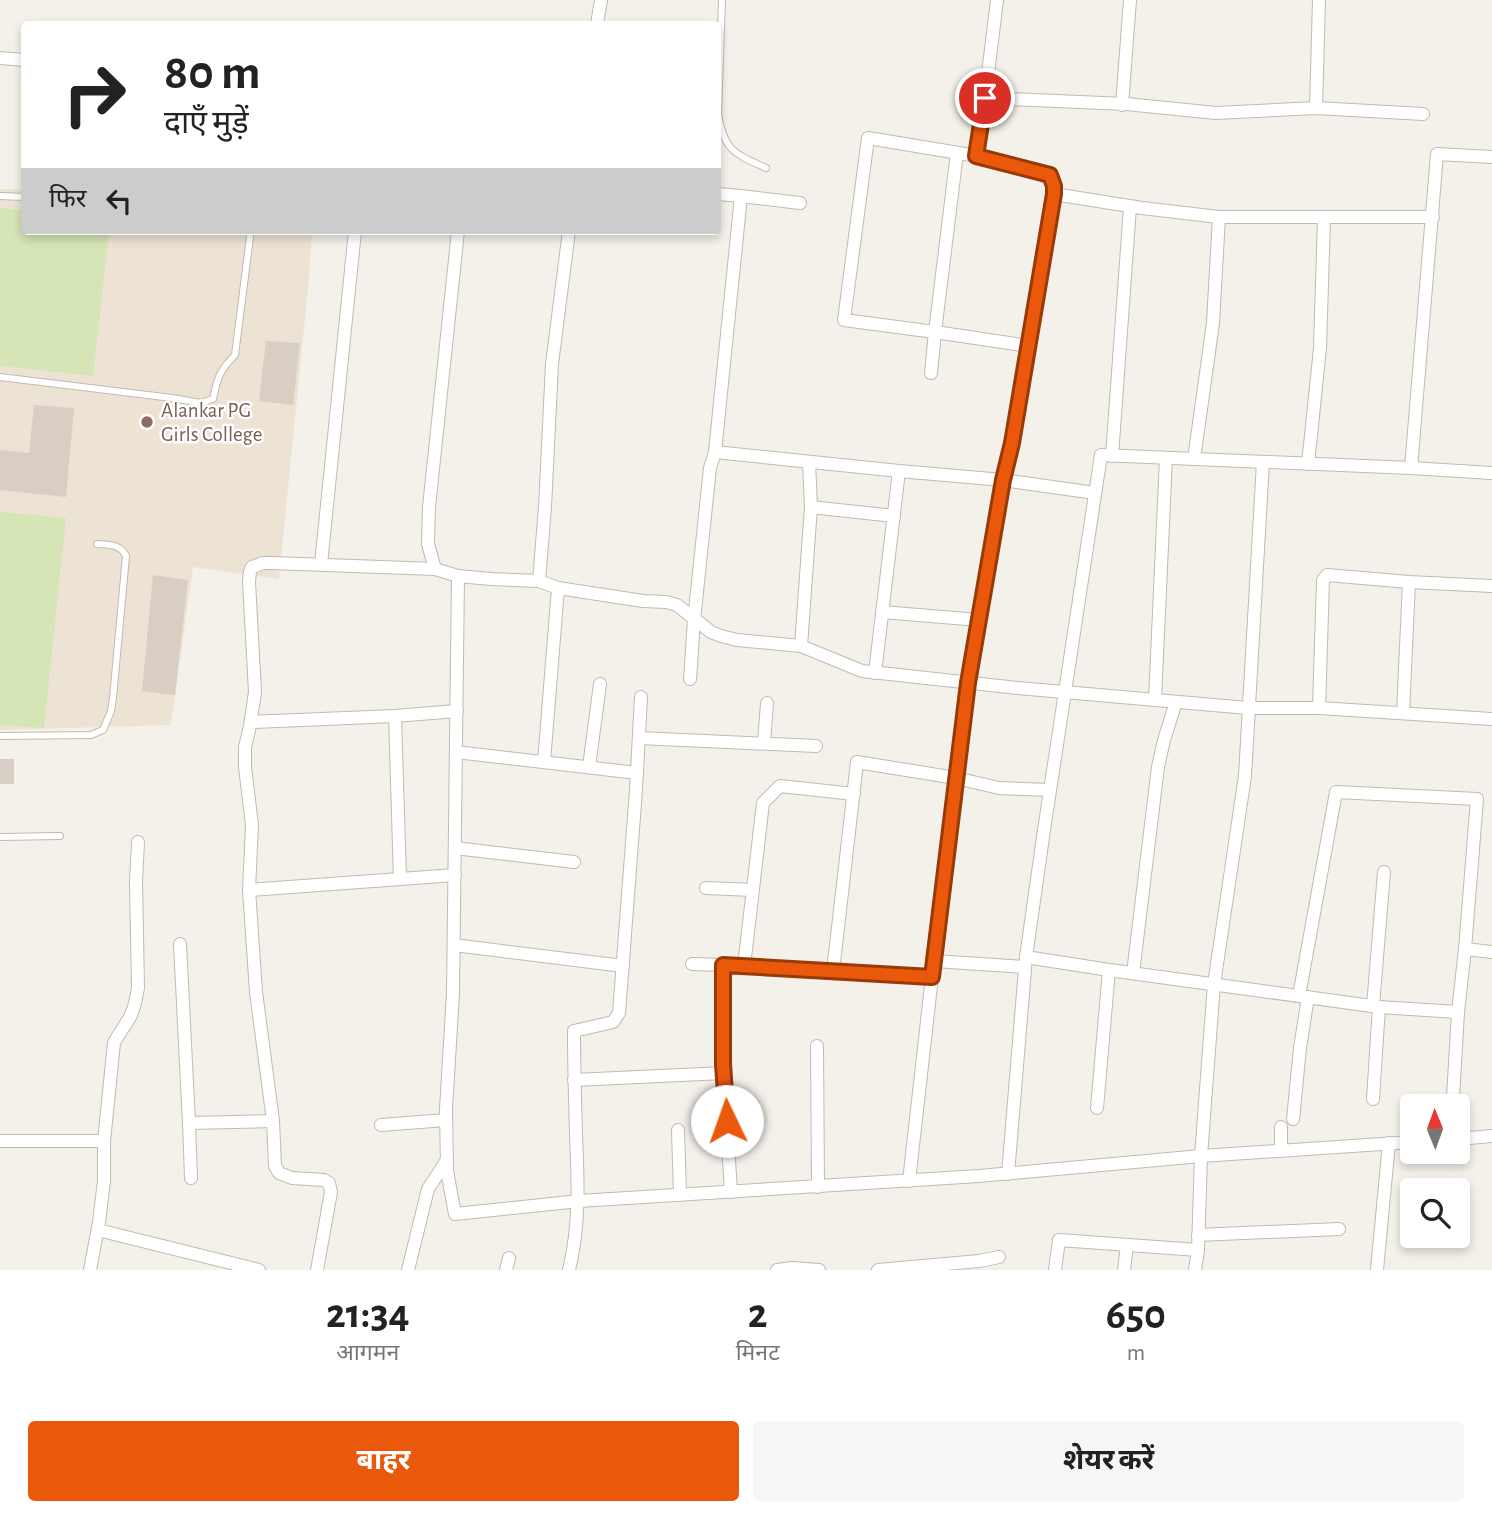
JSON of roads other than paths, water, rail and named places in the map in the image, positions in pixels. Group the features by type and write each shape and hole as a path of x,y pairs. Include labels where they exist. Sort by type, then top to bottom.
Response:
{"street":[{"path":"598,21 601,0"},
{"path":"976,156 997,0"},
{"path":"1122,105 1130,0"},
{"path":"1316,108 1319,0"},
{"path":"0,58 21,60"},
{"path":"985,98 1126,104 1216,113 1316,108 1423,114"},
{"path":"909,1181 968,683 1029,346 1054,186 1050,175 976,156 868,138 844,320 1029,346"},
{"path":"931,373 957,153"},
{"path":"1411,468 1437,154 1492,157"},
{"path":"721,194 800,203"},
{"path":"1054,194 1219,217 1433,217"},
{"path":"690,679 710,468 715,452 741,196"},
{"path":"1112,456 1130,206"},
{"path":"1194,459 1213,323 1219,217"},
{"path":"1308,464 1320,348 1324,218"},
{"path":"321,564 355,235"},
{"path":"435,569 428,544 429,507 458,235"},
{"path":"539,580 552,364 568,235"},
{"path":"715,452 1003,480 1096,493"},
{"path":"1008,1174 1026,962 1101,455 1492,473"},
{"path":"1155,700 1166,458"},
{"path":"801,646 811,507 809,462"},
{"path":"1195,1270 1214,984 1245,776 1264,462"},
{"path":"876,673 898,471"},
{"path":"811,507 894,516"},
{"path":"317,1270 331,1192 329,1183 317,1179 292,1178 279,1173 275,1167 273,1121 256,992 248,890 252,825 245,767 245,747 255,692 250,572 253,567 263,563 435,569 458,576 539,580 558,588 677,605 711,632 737,640 801,646 862,671 876,673 1248,708 1319,708 1492,719"},
{"path":"1319,708 1323,580 1327,575 1492,586"},
{"path":"458,576 453,993 446,1120 447,1171 455,1214 579,1201 1008,1174 1201,1156 1400,1143"},
{"path":"1403,713 1409,582"},
{"path":"544,762 558,588"},
{"path":"882,612 979,620"},
{"path":"589,767 600,684"},
{"path":"569,1270 579,1201 574,1031 612,1022 619,1013 641,697"},
{"path":"1133,973 1158,767 1176,702"},
{"path":"764,744 767,703"},
{"path":"251,722 395,716 457,710"},
{"path":"395,716 400,879"},
{"path":"639,738 816,746"},
{"path":"456,752 637,773"},
{"path":"833,971 857,762 999,788 1050,790"},
{"path":"744,966 763,803 780,786 854,794"},
{"path":"1293,1119 1304,996 1336,792 1477,799 1452,1094"},
{"path":"90,1270 104,1181 104,1141 114,1042 129,1019 138,988 138,842"},
{"path":"455,848 574,862"},
{"path":"1373,1099 1384,872"},
{"path":"248,890 455,875"},
{"path":"706,888 753,890"},
{"path":"180,944 191,1178"},
{"path":"454,945 622,966"},
{"path":"1465,949 1492,952"},
{"path":"934,961 1026,962 1109,970 1376,1006 1458,1012"},
{"path":"692,964 932,977"},
{"path":"723,965 724,1073 731,1192"},
{"path":"1097,1108 1109,970"},
{"path":"817,1046 818,1187"},
{"path":"574,1080 724,1073"},
{"path":"381,1125 446,1120"},
{"path":"189,1123 273,1121"},
{"path":"1281,1127 1281,1150"},
{"path":"678,1130 680,1195"},
{"path":"1470,1138 1492,1136"},
{"path":"0,1140 104,1141"},
{"path":"1377,1270 1389,1143"},
{"path":"408,1270 428,1189 447,1160"},
{"path":"98,1230 259,1270"},
{"path":"1198,1235 1339,1230"},
{"path":"1055,1270 1059,1240 1198,1250"},
{"path":"1125,1270 1127,1245"},
{"path":"878,1270 978,1265 999,1257"},
{"path":"777,1270 819,1270"}],"lane":[{"path":"721,28 722,0"},
{"path":"721,133 727,145 740,156 766,168"},
{"path":"0,196 21,197"},
{"path":"0,377 201,404 213,399 217,377 235,355 249,235"},
{"path":"0,736 91,734 103,730 113,698 126,556 117,546 97,544"},
{"path":"0,837 60,836"}],"place":[{"name":"Alankar PG Girls College","path":"147,422"}]}
